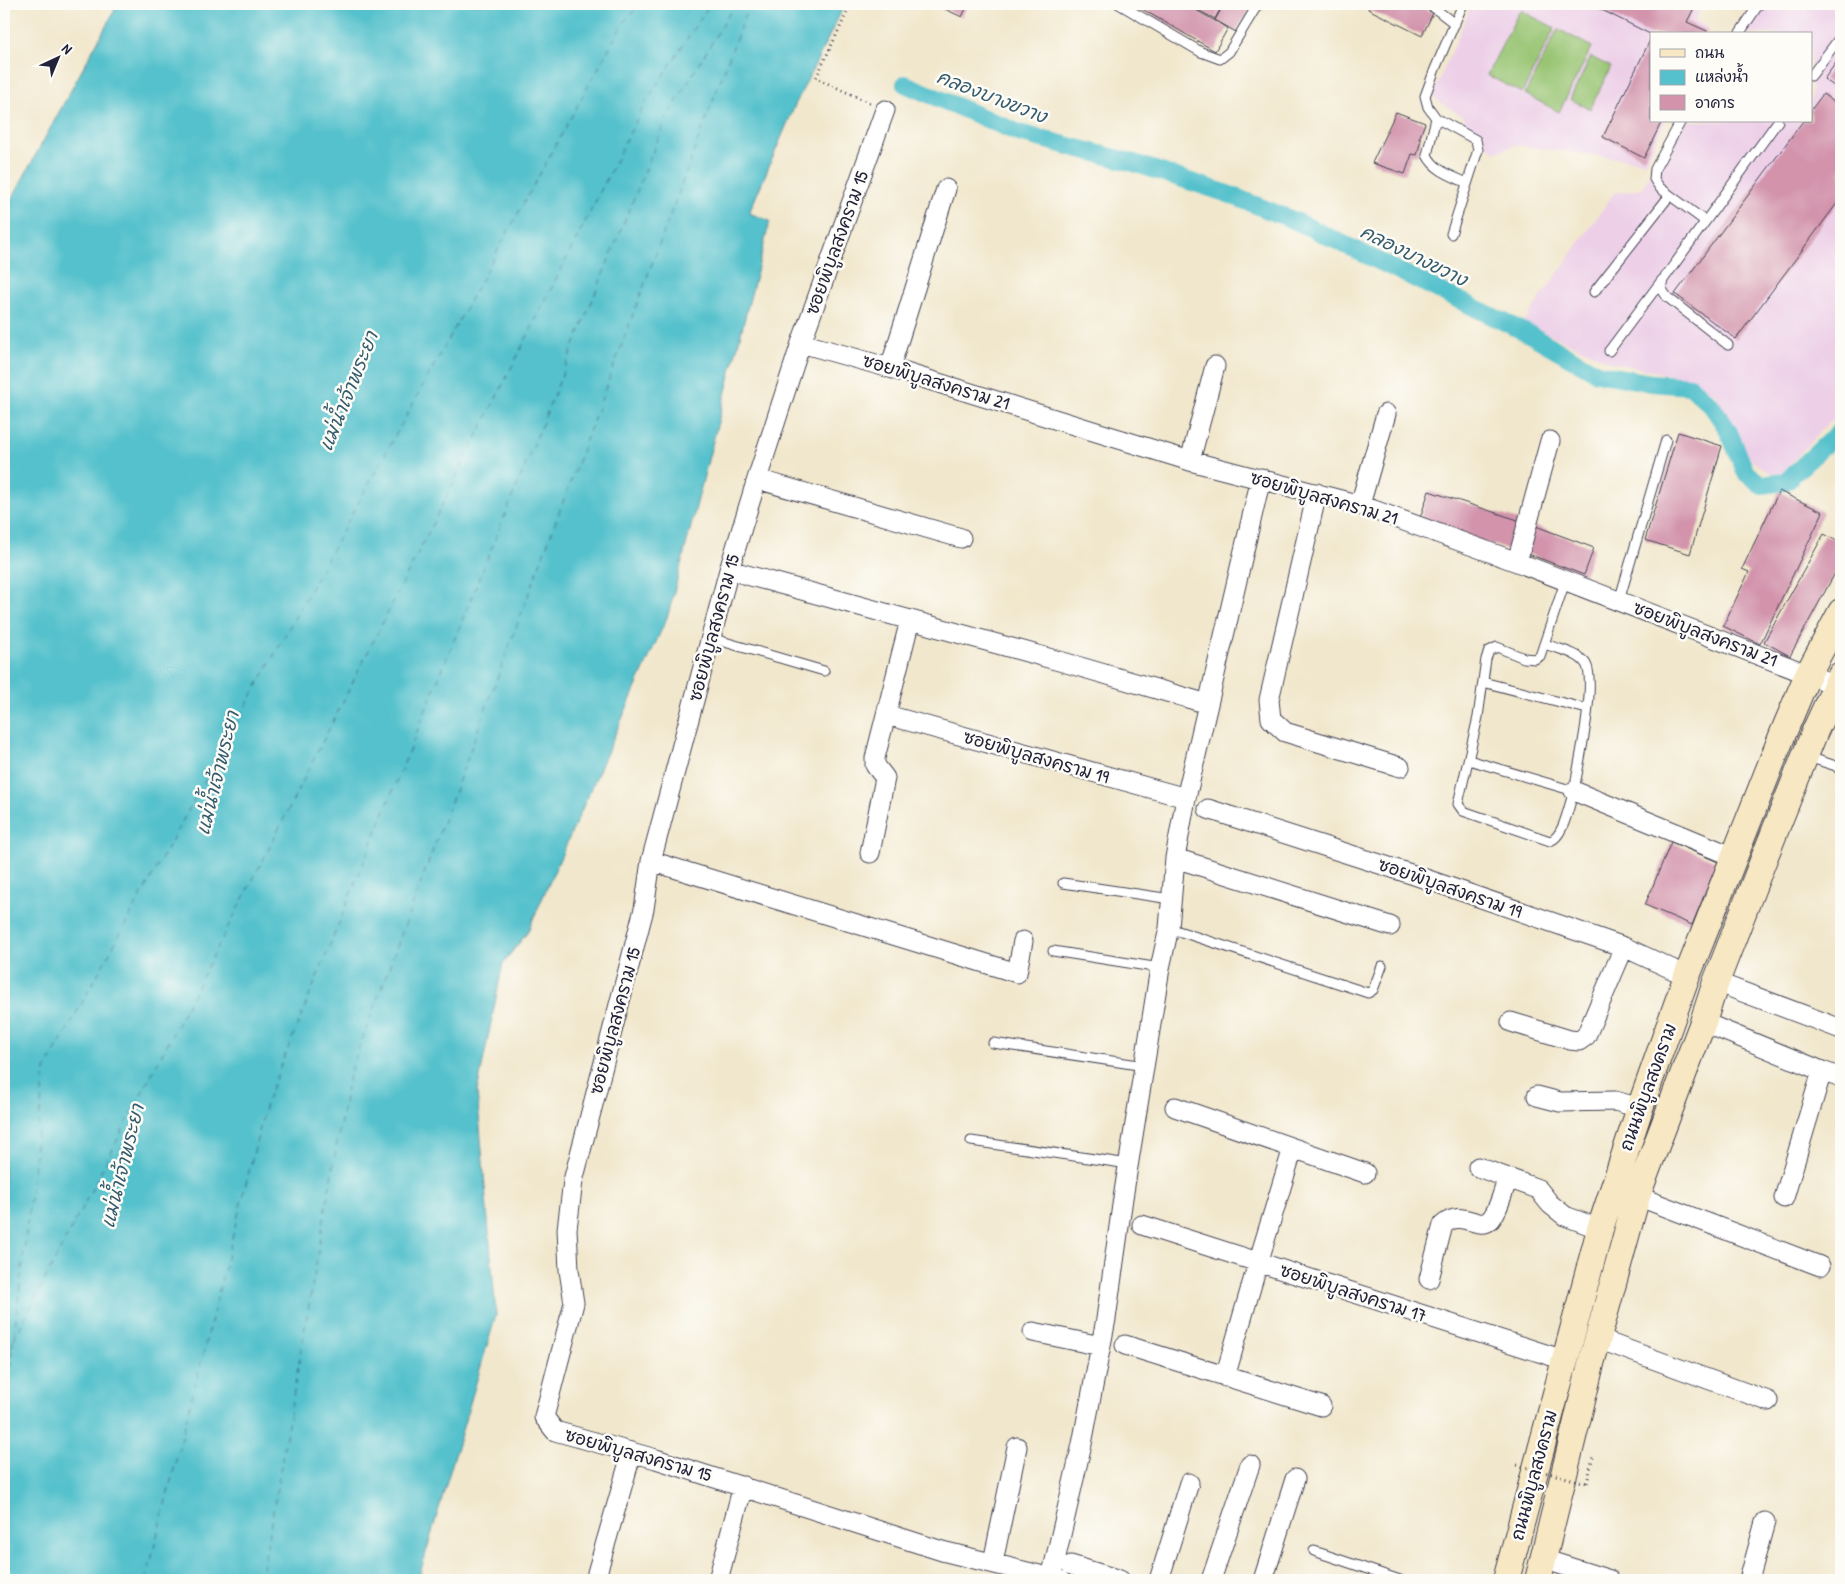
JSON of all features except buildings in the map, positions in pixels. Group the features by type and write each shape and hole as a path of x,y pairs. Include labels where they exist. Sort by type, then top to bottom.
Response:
{"main road":[{"name":"ถนนพิบูลสงคราม","path":"1506,1580 1600,1229 1640,1108 1687,976 1808,674 1841,612"},
{"name":"ถนนพิบูลสงคราม","path":"1541,1570 1598,1339 1637,1196 1703,1022 1716,982 1805,756 1840,682"}],"street":[{"name":"ซอยพิบูลสงคราม 15","path":"885,110 801,343 757,479 729,570 651,861 644,909 573,1181 567,1229 569,1270 574,1303 544,1417 555,1431 743,1486 942,1551 1056,1579"},
{"path":"890,368 946,189"},
{"name":"ซอยพิบูลสงคราม 21","path":"801,343 890,368 1190,461 1360,505 1517,562 1808,674 1840,682"},
{"path":"1190,461 1215,366"},
{"path":"1360,505 1386,414"},
{"path":"1517,562 1550,441"},
{"path":"1056,1579 1101,1346 1160,968 1169,928 1175,858 1186,798 1261,478"},
{"path":"757,479 961,538"},
{"path":"1317,493 1269,700 1271,719 1285,732 1400,767"},
{"path":"729,570 1208,704"},
{"path":"870,853 884,778 876,765 875,758 910,620"},
{"name":"ซอยพิบูลสงคราม 19","path":"887,715 1186,798"},
{"path":"1574,791 1734,857"},
{"name":"ซอยพิบูลสงคราม 19","path":"1208,809 1414,875 1624,947 1687,976"},
{"path":"1175,858 1390,926"},
{"path":"651,861 1016,973 1023,941"},
{"path":"1511,1022 1570,1040 1578,1041 1586,1036 1624,947"},
{"path":"1716,982 1841,1028"},
{"path":"1703,1022 1841,1078"},
{"path":"1784,1198 1822,1071"},
{"path":"1537,1096 1560,1102 1614,1101 1640,1108"},
{"path":"1174,1107 1365,1173"},
{"path":"1225,1377 1293,1148"},
{"path":"1478,1167 1538,1189 1550,1204 1565,1216 1600,1229"},
{"path":"1428,1279 1444,1225 1450,1218 1461,1218 1482,1224 1489,1221 1494,1214 1508,1178"},
{"path":"1637,1196 1820,1266"},
{"name":"ซอยพิบูลสงคราม 17","path":"1142,1225 1564,1360"},
{"path":"1033,1332 1101,1346"},
{"path":"1598,1339 1768,1401"},
{"path":"1125,1345 1321,1406"},
{"path":"993,1562 1017,1447"},
{"path":"597,1573 632,1452"},
{"path":"1211,1580 1250,1465"},
{"path":"1263,1580 1294,1480"},
{"path":"1159,1580 1189,1483"},
{"path":"718,1580 743,1486"},
{"path":"1749,1580 1765,1522"},
{"path":"1071,1565 1099,1577 1120,1580"},
{"path":"1541,1570 1610,1580"}],"lane":[{"path":"1119,4 1202,52 1220,59 1229,52 1258,4"},
{"path":"1428,4 1454,24"},
{"path":"1451,234 1478,150 1476,140 1470,135 1436,118 1428,107 1425,96 1463,4"},
{"path":"1740,32 1759,4"},
{"path":"1812,75 1841,36"},
{"path":"1436,118 1427,155 1430,162 1440,170 1467,182"},
{"path":"1680,122 1656,169 1654,179 1660,188 1705,221"},
{"path":"1609,352 1777,122"},
{"path":"1594,292 1670,195"},
{"path":"1663,280 1662,288 1667,297 1728,345"},
{"path":"1619,601 1666,440"},
{"path":"1545,644 1579,657 1586,665 1589,677 1584,741 1574,791 1560,833 1556,840 1550,841 1463,811 1458,804 1478,717 1486,659 1489,651 1497,647 1524,658 1534,659 1540,656 1565,582"},
{"path":"711,638 824,671"},
{"path":"1483,682 1587,709"},
{"path":"1805,756 1836,766 1841,771"},
{"path":"1469,760 1574,791"},
{"path":"1063,883 1171,899"},
{"path":"1169,928 1368,993 1373,990 1382,966"},
{"path":"1054,951 1160,968"},
{"path":"993,1043 1145,1066"},
{"path":"970,1141 1129,1164"},
{"path":"1314,1551 1400,1580"}],"path":[{"path":"851,4 816,78 885,110"},
{"path":"1517,1465 1587,1483 1593,1457"}],"shaded area":[{"path":"1472,4 1701,4 1695,21 1708,28 1707,32 1650,32 1650,122 1665,122 1646,162 1516,145 1496,152 1460,126 1465,118 1432,97"},
{"path":"1763,4 1841,4 1841,416 1828,423 1782,473 1771,474 1751,460 1715,394 1696,381 1611,362 1523,323 1614,193 1641,189 1684,122 1812,122 1812,32 1744,32"}],"green space":[{"path":"1520,10 1555,28 1522,93 1487,75"},
{"path":"1558,29 1592,47 1559,112 1525,94"},
{"path":"1591,57 1611,67 1590,109 1570,99"}],"water":[{"name":"แม่น้ำเจ้าพระยา","path":"118,4 845,4 796,103 749,213 770,221 668,615 527,933 503,963 477,1092 496,1315 418,1580 4,1580 4,213"}],"waterway":[{"name":"คลองบางขวาง","path":"905,84 1019,133 1134,163 1228,194 1298,222 1531,335 1597,373 1651,383 1690,386 1711,405 1728,430 1746,473 1762,485 1785,482 1841,430"}],"ferry route":[{"path":"4,1422 45,1070 622,25 640,4"},
{"path":"14,1339 264,858 644,105 710,4"},
{"path":"146,1580 267,1100 667,117 735,4"},
{"path":"261,1580 349,1075 749,4"},
{"path":"4,1360 13,1343"}]}
